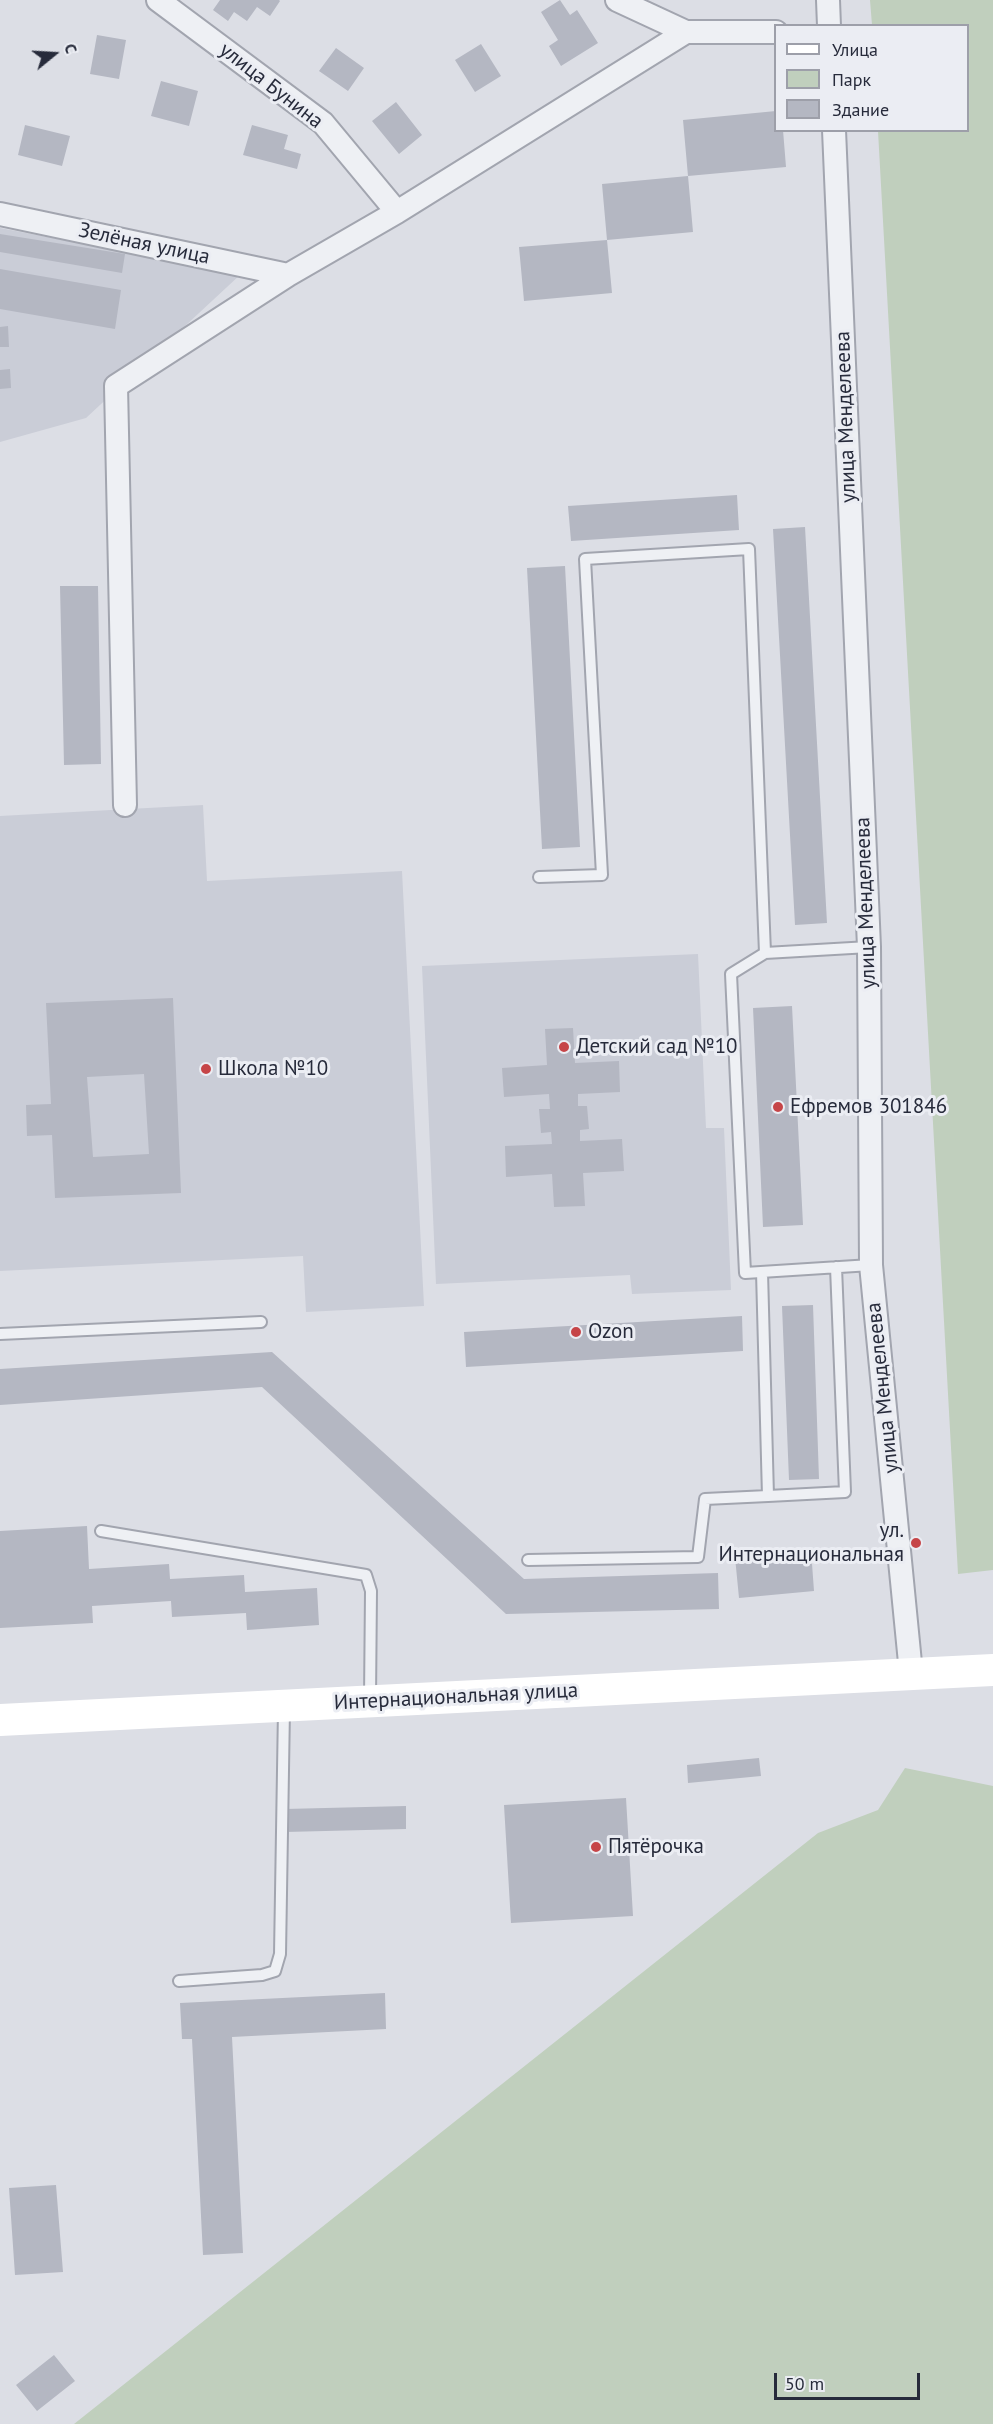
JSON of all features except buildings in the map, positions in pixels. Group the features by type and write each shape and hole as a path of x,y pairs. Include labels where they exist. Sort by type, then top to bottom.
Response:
{"street":[{"name":"улица Бунина","path":"158,0 323,123 397,213"},
{"path":"617,0 686,32 774,32"},
{"path":"828,0 829,24"},
{"path":"125,805 116,386 288,275 397,213 686,32"},
{"name":"улица Менделеева","path":"834,132 869,947 871,1265 911,1673"},
{"name":"Зелёная улица","path":"0,214 288,275"},
{"name":"Интернациональная улица","path":"0,1720 993,1670"}],"lane":[{"path":"539,877 602,875 585,559 749,549 765,953"},
{"path":"869,947 765,953 731,974 745,1273 871,1265"},
{"path":"528,1560 698,1557 705,1499 845,1492 836,1267"},
{"path":"762,1272 768,1496"},
{"path":"0,1334 261,1322"},
{"path":"101,1531 366,1575 371,1591 370,1702"},
{"path":"179,1981 262,1975 275,1971 280,1954 284,1706"}],"shaded area":[{"path":"0,228 241,274 86,418 0,442"},
{"name":"Школа №10","path":"203,805 207,881 402,871 424,1306 306,1312 303,1256 0,1271 0,816"},
{"name":"Детский сад №10","path":"698,954 706,1128 724,1128 731,1290 632,1294 630,1275 436,1284 422,966"}],"green space":[{"path":"870,0 993,0 993,1570 958,1574 878,132 969,132 969,24 872,24"},
{"path":"905,1768 993,1786 993,2424 74,2424 818,1833 878,1810"}],"place":[{"name":"Детский сад №10","path":"564,1047"},
{"name":"Школа №10","path":"206,1069"},
{"name":"Ефремов 301846","path":"778,1107"},
{"name":"Ozon","path":"576,1332"},
{"name":"ул. Интернациональная","path":"916,1543"},
{"name":"Пятёрочка","path":"596,1847"}]}
